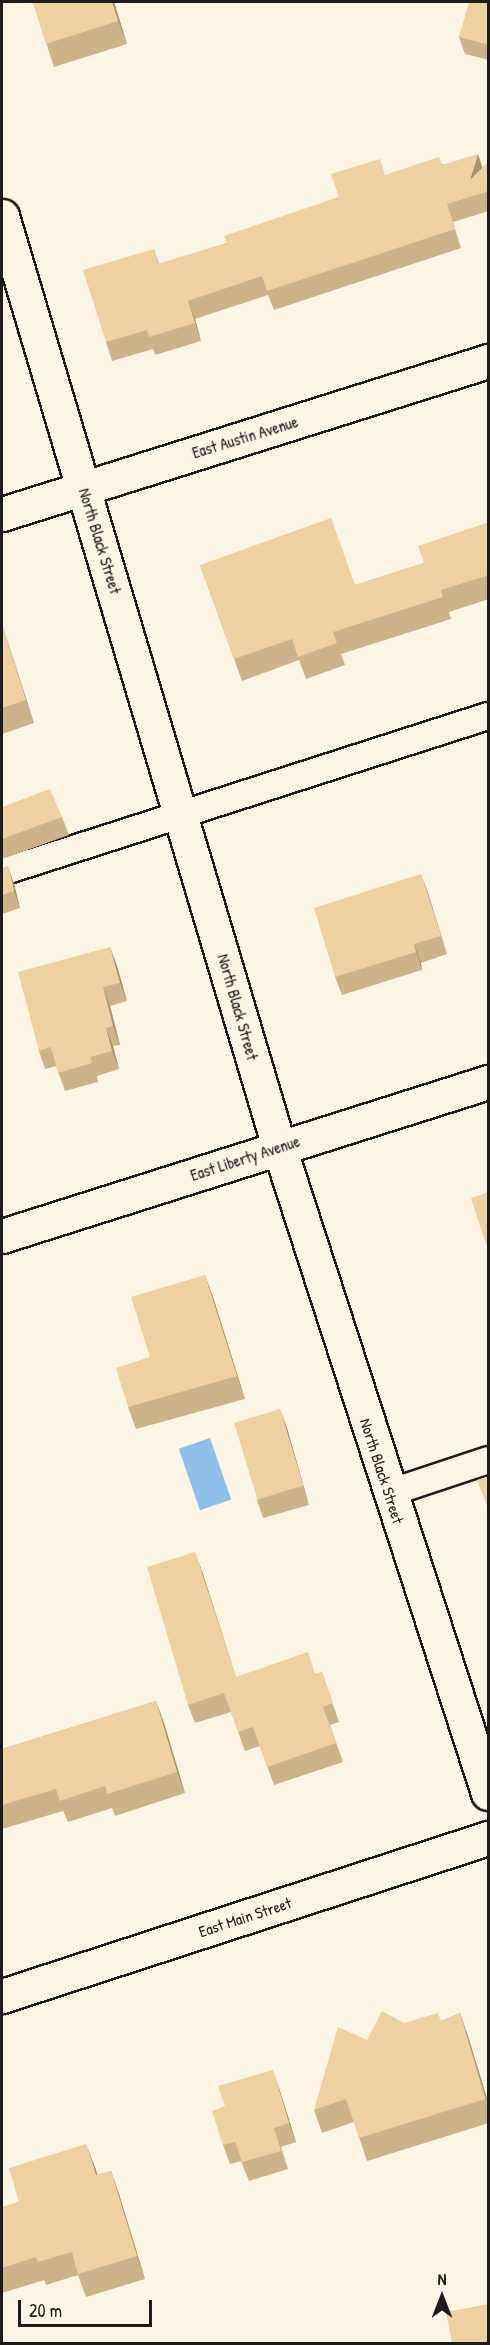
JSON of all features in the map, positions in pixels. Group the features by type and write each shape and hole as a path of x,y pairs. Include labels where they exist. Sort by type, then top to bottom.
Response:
{"street":[{"name":"North Black Street","path":"2,216 182,813 279,1147 389,1493 489,1793"},
{"name":"East Austin Avenue","path":"2,514 489,361"},
{"name":"East Liberty Avenue","path":"2,1236 489,1082"},
{"name":"East Main Street","path":"2,1996 489,1838"}],"lane":[{"path":"2,872 489,716"},
{"path":"389,1493 489,1460"}],"water":[{"path":"210,1438 231,1499 200,1510 179,1449"}],"building":[{"path":"33,2 112,2 118,21 46,44"},
{"path":"469,2 489,2 489,45 459,37"},
{"path":"478,154 470,180 489,161 489,191 447,204 455,229 267,291 262,276 188,301 195,323 149,337 147,330 106,342 83,270 154,249 158,264 227,243 224,236 339,197 331,174 380,159 385,175 439,157 442,165"},
{"path":"331,518 355,585 424,563 418,546 489,522 489,575 441,590 443,597 333,632 337,643 298,657 292,639 234,659 200,565"},
{"path":"2,625 26,700 2,708"},
{"path":"50,789 62,817 2,839 2,807"},
{"path":"8,866 14,891 2,895 2,868"},
{"path":"421,874 441,936 414,944 416,952 335,977 314,908"},
{"path":"110,947 120,983 103,987 113,1026 106,1028 112,1051 90,1057 92,1063 58,1073 51,1047 39,1051 18,972"},
{"path":"489,1192 489,1253 471,1198"},
{"path":"205,1275 237,1376 128,1407 116,1368 150,1357 131,1297"},
{"path":"280,1409 303,1486 257,1500 234,1423"},
{"path":"489,1476 489,1511 477,1480"},
{"path":"195,1552 236,1677 308,1652 315,1674 322,1672 333,1703 323,1707 336,1743 267,1767 253,1727 238,1732 224,1693 188,1705 147,1567"},
{"path":"156,1701 177,1772 107,1794 105,1786 60,1801 56,1789 2,1805 2,1749"},
{"path":"382,2011 404,2023 438,2013 441,2021 460,2013 485,2099 359,2138 346,2099 314,2110 338,2027 367,2040"},
{"path":"273,2070 289,2123 274,2128 281,2151 242,2162 235,2142 223,2145 212,2111 225,2106 218,2086"},
{"path":"86,2144 96,2175 111,2171 137,2256 78,2274 72,2252 38,2262 36,2257 2,2268 2,2207 19,2202 9,2168"},
{"path":"489,2304 489,2343 452,2343 446,2312"}]}
